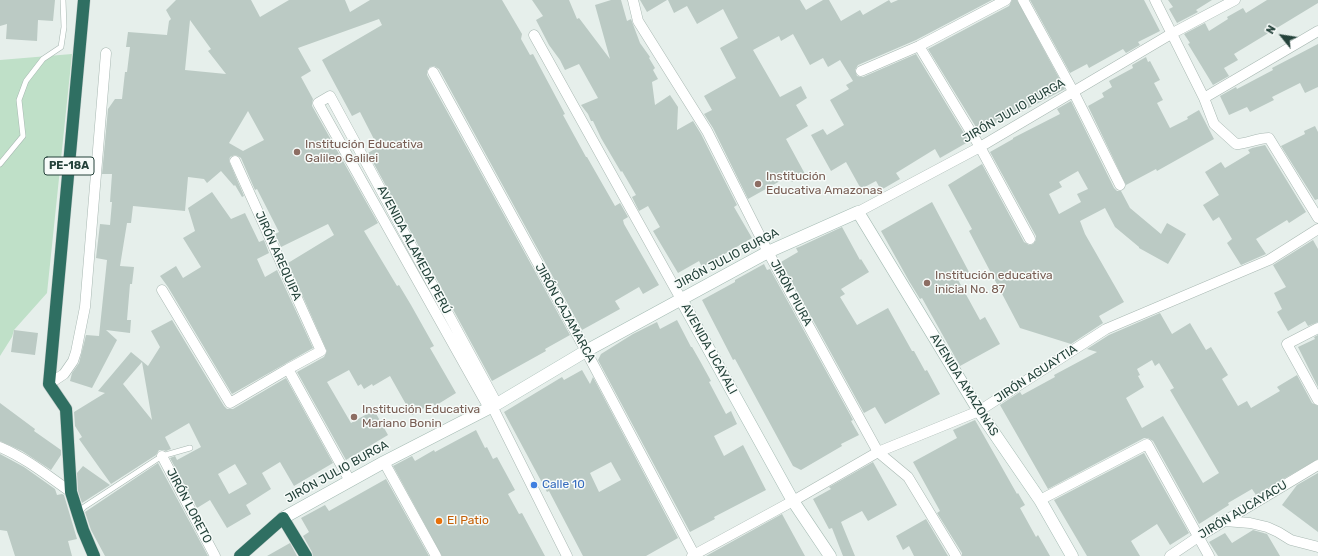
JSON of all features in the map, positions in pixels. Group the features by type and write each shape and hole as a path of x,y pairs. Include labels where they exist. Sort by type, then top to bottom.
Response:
{"highway":[{"name":"PE-18A","path":"49,384 84,0"},
{"path":"49,384 66,408 71,492 83,530 94,556"},
{"path":"282,518 306,556"},
{"name":"JIRÓN JULIO BURGA","path":"240,556 282,518"}],"street":[{"name":"JIRÓN PIURA","path":"632,0 638,21 707,131 768,252 878,452 908,476 956,556"},
{"path":"861,71 919,46 1006,0"},
{"path":"1023,0 1074,93 1120,185"},
{"path":"1155,0 1204,98 1214,124 1236,144 1242,144 1260,138 1269,138 1318,218"},
{"name":"JIRÓN JULIO BURGA","path":"282,518 384,462 493,406 586,351 768,252 858,212 980,147 1074,93 1171,34 1235,0"},
{"path":"1204,98 1318,31"},
{"name":"AVENIDA UCAYALI","path":"534,35 793,501 830,556"},
{"path":"919,46 980,147 1030,239"},
{"path":"49,384 64,374 72,361 77,346 85,307 106,52"},
{"name":"JIRÓN CAJAMARCA","path":"433,72 586,351 693,556"},
{"name":"AVENIDA ALAMEDA PERÚ","path":"493,406 318,103 330,96 493,406 567,556"},
{"name":"JIRÓN AREQUIPA","path":"235,161 321,351 288,369"},
{"name":"AVENIDA AMAZONAS","path":"858,212 979,411 1040,500 1072,556"},
{"name":"JIRÓN AGUAYTIA","path":"693,556 878,452 979,411 1106,329 1269,260 1318,229"},
{"path":"162,290 230,403 288,369 350,481"},
{"path":"1318,328 1288,344 1318,400"},
{"path":"1040,500 1147,444 1209,556"},
{"path":"0,447 11,451 38,468 71,492"},
{"name":"JIRÓN LORETO","path":"162,456 215,556"},
{"path":"384,462 436,556"},
{"name":"JIRÓN AUCAYACU","path":"1170,556 1198,537 1318,465"},
{"path":"1225,521 1250,523 1267,527 1291,540 1318,547"}],"lane":[{"path":"0,164 23,136 19,100 26,81 43,59 62,47 64,27 63,0"},
{"path":"78,513 84,507 162,456 190,448"}],"green space":[{"path":"72,54 47,293 14,330 12,337 0,356 0,60"}],"building":[{"path":"0,0 55,0 53,21 38,20 37,41 6,39 7,24 0,26"},
{"path":"176,0 251,0 260,17 289,0 345,0 350,12 370,0 502,0 522,34 521,39 530,55 533,54 565,114 563,115 586,157 615,206 620,203 628,217 623,220 624,224 659,285 643,294 639,287 615,301 620,309 582,330 439,69 434,66 430,67 427,71 427,75 570,335 545,349 546,351 492,381 368,153 378,147 360,112 352,116 322,60 382,25 379,19 298,48 311,71 301,77 313,99 312,106 378,223 364,231 397,286 399,285 411,305 434,346 430,348 456,393 435,406 433,403 412,415 390,376 373,386 372,384 364,389 361,384 358,386 349,370 327,382 351,423 374,410 388,435 346,460 297,372 324,357 327,351 288,263 334,235 328,224 281,247 275,234 279,232 257,189 255,190 241,158 235,155 230,157 229,161 244,196 242,197 235,185 234,186 221,171 207,183 204,179 188,177 185,211 133,206 131,223 127,223 120,266 134,267 132,284 130,284 127,320 131,320 130,333 106,330 117,340 92,388 70,381 72,373 79,363 86,335 99,336 107,260 96,258 100,224 110,225 112,202 110,202 112,174 102,174 108,109 115,99 122,99 130,47 126,47 128,32 167,35 169,21 171,19 166,10","holes":["190,20 211,49 208,51 226,74 185,70","248,111 264,140 243,151 229,143"]},
{"path":"532,0 569,0 577,19 579,18 610,59 595,5 611,0 621,0 627,21 631,19 640,43 650,57 649,58 655,68 653,70 658,79 652,82 655,105 670,95 678,107 677,130 693,121 737,205 734,207 752,238 702,267 699,261 678,273 653,231 660,227 648,206 639,211 632,197 636,195 601,138 593,121 591,121 581,105 598,98 579,64 565,70 549,45 536,20 543,16"},
{"path":"640,0 667,0 647,12"},
{"path":"668,0 800,0 806,10 823,0 829,0 841,21 860,10 863,15 889,0 891,3 898,0 992,0 916,40 858,65 855,70 857,76 863,77 916,54 968,142 940,158 935,149 896,173 900,179 881,190 876,181 861,189 846,162 831,171 811,135 823,129 827,135 844,125 830,100 849,89 846,85 853,81 840,60 828,67 823,58 810,65 793,34 781,41 779,36 753,50 780,97 801,86 807,98 796,105 808,126 786,139 805,174 792,182 789,176 748,199 713,128 704,114 712,110 704,96 736,78 720,48 738,38 723,9 697,24 687,6 674,13"},
{"path":"1012,0 1017,0 1065,89 1021,112 1020,110 979,132 928,49 1009,6"},
{"path":"1030,0 1144,0 1160,31 1138,42 1140,45 1126,53 1123,49 1089,68 1087,64 1070,73"},
{"path":"1168,0 1212,0 1196,10 1198,12 1177,23 1169,9 1173,7"},
{"path":"1267,0 1318,0 1318,3 1234,54 1238,60 1224,68 1229,76 1213,85 1188,44 1190,43 1184,34 1205,23 1209,31 1228,19 1227,17 1243,8 1246,13"},
{"path":"1318,44 1318,87 1305,93 1300,83 1272,97 1274,100 1250,112 1247,107 1229,115 1220,96 1236,87 1237,89 1273,70 1272,68"},
{"path":"1146,57 1148,62 1150,61 1160,80 1154,83 1163,100 1157,103 1170,128 1188,119 1187,117 1199,110 1214,139 1157,171 1156,169 1126,185 1088,106 1104,97 1102,93 1112,87 1109,81 1133,68 1132,65"},
{"path":"1071,101 1114,188 1117,191 1121,191 1130,208 1161,234 1167,223 1186,234 1168,264 1139,248 1115,227 1105,208 1080,221 1085,234 1124,302 1099,316 1103,323 1071,344 1020,328 969,231 972,229 948,185 982,164 1024,242 1029,245 1033,244 1036,240 1036,236 990,152 1013,138 1060,114 1057,109","holes":["1078,171 1088,189 1077,194 1081,202 1059,214 1049,194 1062,187 1059,182"]},
{"path":"1315,126 1318,132 1318,199 1315,200 1281,146 1305,134 1304,131"},
{"path":"1265,145 1306,212 1289,223 1287,220 1256,239 1266,254 1241,265 1227,243 1232,239 1219,217 1213,221 1203,205 1219,195 1205,172 1221,162 1225,168 1250,153 1248,150"},
{"path":"212,192 231,219 245,213 259,242 264,240 269,253 257,259 265,277 277,270 313,348 232,394 160,276 176,266 183,278 201,267 183,238 195,231 188,208"},
{"path":"932,202 969,272 957,278 980,320 985,317 1000,344 960,366 922,298 920,299 881,231"},
{"path":"842,227 860,260 861,259 869,272 841,289 845,294 840,297 857,325 888,308 912,351 914,351 925,371 927,370 940,394 885,424 875,407 864,413 781,262 798,252 796,248"},
{"path":"1313,240 1318,249 1318,322 1308,326 1305,321 1288,331 1277,312 1282,309 1274,293 1286,287 1273,265"},
{"path":"764,264 767,270 770,269 853,420 851,421 859,435 841,444 842,446 801,470 793,466 735,359 733,360 702,300"},
{"path":"1160,313 1172,334 1190,323 1206,350 1211,347 1228,375 1222,379 1238,406 1247,401 1251,408 1280,391 1277,387 1297,375 1312,403 1318,406 1318,459 1256,495 1252,489 1228,503 1229,505 1199,524 1153,441 1148,438 1144,438 1048,489 1000,405 1020,392 1022,395 1055,377 1054,375 1097,352 1087,349 1109,335","holes":["1152,360 1155,366 1159,363 1174,388 1170,390 1219,473 1203,483 1163,416 1142,428 1126,398 1144,387 1138,376 1140,375 1137,369"]},
{"path":"172,320 227,409 233,409 286,378 333,463 294,486 280,462 262,473 271,489 246,505 251,514 227,528 210,500 197,508 170,458 175,456 177,460 201,447 189,423 165,437 171,449 166,451 159,450 156,455 111,484 79,439 82,437 75,426 74,412 105,393 98,391 131,352 148,366 160,347 151,331","holes":["142,362 152,420 123,384","235,464 247,484 229,494 218,474"]},
{"path":"677,320 711,381 709,382 726,414 731,411 737,424 714,436 724,456 743,445 766,490 714,517 715,519 690,532 598,360 601,354 633,334 657,322 660,329"},
{"path":"14,330 38,333 35,355 11,352"},
{"path":"1318,335 1318,387 1298,347 1315,339 1314,337"},
{"path":"582,370 590,384 593,377 678,538 646,556 583,556 549,491 547,492 504,412 562,377 564,380","holes":["611,462 621,480 599,492 590,473"]},
{"path":"0,403 35,429 34,431 61,450 61,455 51,470 22,451 0,441"},
{"path":"975,420 1017,494 1018,493 1025,505 1020,508 1036,537 1038,535 1050,556 962,556 962,553 937,513 940,511 913,462 957,438 953,430"},
{"path":"476,430 485,448 487,447 493,459 497,457 515,490 508,494 519,514 522,513 545,556 442,556 393,466 412,456 415,461"},
{"path":"1144,453 1189,533 1170,545 1157,524 1131,541 1140,556 1087,556 1054,500"},
{"path":"0,454 24,467 55,489 57,495 64,495 77,539 68,541 72,556 15,556 7,531 0,530"},
{"path":"873,462 897,505 868,521 862,511 841,522 855,556 843,556 832,528 829,529 813,499 831,489 829,487"},
{"path":"158,463 208,556 105,556 91,530 85,512"},
{"path":"83,466 110,485 82,503 78,491 77,473"},
{"path":"1318,473 1318,532 1282,505 1297,485"},
{"path":"386,479 429,556 313,556 303,536 309,532 301,518 325,505 329,511"},
{"path":"782,514 805,556 706,556"},
{"path":"926,519 948,556 914,556 909,546 903,550 896,536"},
{"path":"1253,530 1267,534 1280,556 1218,556 1209,542 1225,533 1232,543"},
{"path":"290,543 297,556 267,556"}],"place":[{"name":"Institución Educativa Galileo Galilei","path":"297,152"},
{"name":"Institución Educativa Amazonas","path":"758,184"},
{"name":"Institución educativa inicial No. 87","path":"927,283"},
{"name":"Institución Educativa Mariano Bonin","path":"354,417"},
{"name":"Calle 10","path":"534,485"},
{"name":"El Patio","path":"439,521"}]}
